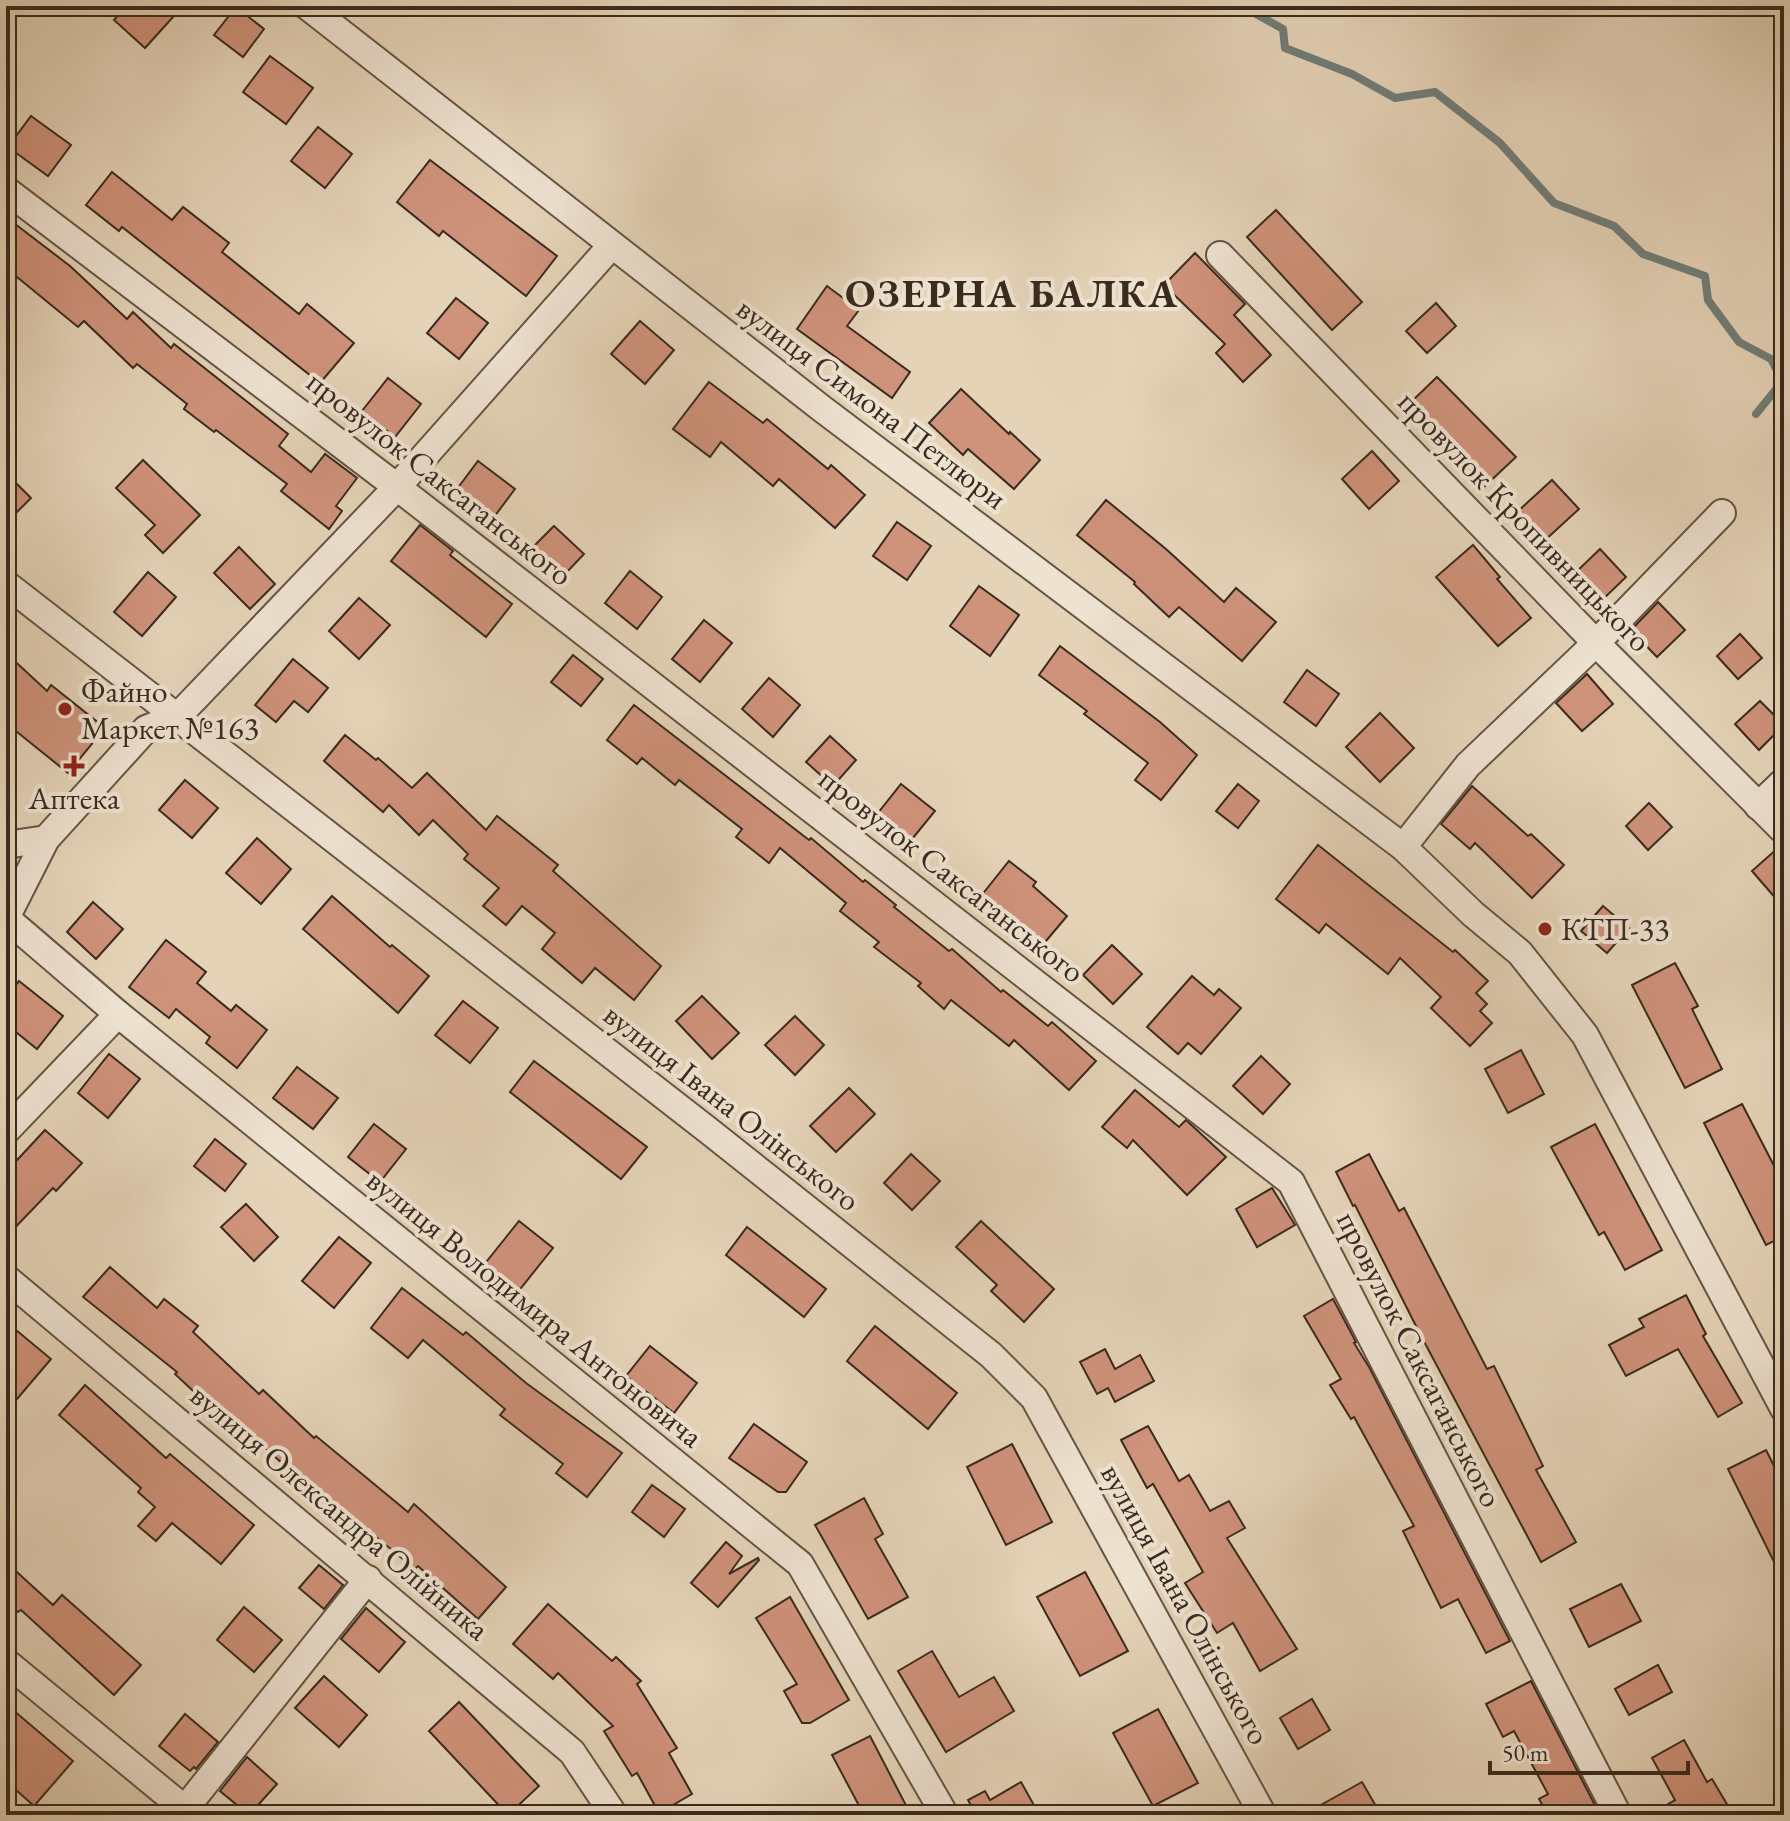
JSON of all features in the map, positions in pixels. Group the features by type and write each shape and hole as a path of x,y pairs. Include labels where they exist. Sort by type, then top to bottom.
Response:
{"street":[{"name":"вулиця Симона Петлюри","path":"307,6 834,418 1403,847 1473,914 1520,953 1585,1035 1784,1409"},
{"name":"провулок Саксаганського","path":"6,190 397,487 1291,1182 1618,1815"},
{"path":"6,918 46,839 146,729 178,716 397,487 611,246"},
{"name":"провулок Кропивницького","path":"1220,255 1596,643 1784,831"},
{"path":"1403,847 1468,765 1596,643 1722,513"},
{"name":"вулиця Івана Олінського","path":"6,584 991,1355 1034,1398 1042,1411 1263,1815"},
{"path":"1758,806 1784,781"},
{"path":"6,845 46,839"},
{"name":"вулиця Володимира Антоновича","path":"6,918 118,1014 800,1564 945,1815"},
{"path":"6,1131 118,1014"},
{"name":"вулиця Олександра Олійника","path":"6,1278 572,1752 614,1815"},
{"path":"6,1662 185,1813 368,1579"}],"building":[{"path":"126,6 161,6 173,17 145,48 114,20"},
{"path":"236,7 264,29 243,57 214,35"},
{"path":"270,56 313,88 286,124 243,92"},
{"path":"31,116 71,145 48,176 8,147"},
{"path":"318,127 352,154 325,188 291,161"},
{"path":"430,160 557,256 526,296 443,231 439,236 397,202"},
{"path":"112,172 172,220 183,207 229,243 222,252 299,314 307,304 354,343 320,383 122,227 119,231 86,205"},
{"path":"1276,210 1362,302 1332,330 1247,237"},
{"path":"6,217 70,266 127,319 133,312 171,348 174,344 288,434 279,446 311,472 325,454 357,478 336,506 342,511 329,529 281,491 287,484 184,409 187,404 137,364 133,368 84,321 78,327 6,268"},
{"path":"1195,253 1245,304 1234,315 1271,355 1243,382 1216,353 1225,344 1164,285"},
{"path":"827,286 859,310 847,326 910,372 892,398 797,329"},
{"path":"456,298 488,323 459,359 427,333"},
{"path":"1436,303 1456,326 1427,353 1406,331"},
{"path":"640,321 674,350 645,384 611,354"},
{"path":"1437,377 1516,457 1485,486 1409,404"},
{"path":"388,378 421,404 395,437 362,411"},
{"path":"709,382 763,423 767,419 828,469 831,465 865,495 835,528 779,479 773,486 721,442 710,457 673,429"},
{"path":"961,389 1040,460 1014,489 968,449 963,455 929,423"},
{"path":"1372,451 1399,481 1369,509 1342,479"},
{"path":"143,460 200,515 163,553 145,535 155,525 116,488"},
{"path":"478,461 515,489 494,517 457,489"},
{"path":"6,473 31,498 6,523"},
{"path":"1552,480 1579,509 1544,541 1517,512"},
{"path":"1106,500 1224,602 1236,588 1276,622 1242,661 1179,607 1169,617 1135,582 1077,535"},
{"path":"897,522 931,546 907,580 873,556"},
{"path":"420,525 453,551 450,555 512,604 486,637 391,561"},
{"path":"554,526 584,554 564,575 534,546"},
{"path":"1473,545 1531,618 1498,646 1436,577"},
{"path":"239,547 275,584 250,609 214,573"},
{"path":"1600,549 1626,577 1599,603 1573,575"},
{"path":"630,571 662,597 637,629 605,603"},
{"path":"148,572 176,597 142,636 114,612"},
{"path":"979,586 1019,615 990,656 950,626"},
{"path":"359,598 390,625 359,659 329,631"},
{"path":"1658,602 1685,630 1657,657 1631,630"},
{"path":"704,620 732,643 700,682 672,659"},
{"path":"1740,634 1762,658 1738,679 1717,656"},
{"path":"1060,646 1160,722 1197,755 1161,800 1135,780 1148,763 1039,675"},
{"path":"6,653 47,691 51,685 105,728 68,773 6,723"},
{"path":"573,655 603,679 581,706 551,682"},
{"path":"293,659 328,688 308,712 294,701 276,722 255,705"},
{"path":"1307,670 1339,694 1316,726 1284,702"},
{"path":"1587,674 1613,704 1582,731 1556,703"},
{"path":"769,678 800,705 773,737 742,709"},
{"path":"1760,701 1784,725 1759,750 1735,724"},
{"path":"634,705 809,840 811,838 863,882 865,880 896,905 894,907 949,951 952,949 1001,992 1003,990 1048,1026 1052,1022 1096,1061 1069,1090 1014,1040 1009,1046 951,1000 944,1009 918,986 921,983 874,947 879,942 840,911 846,903 780,848 769,863 736,837 742,829 679,780 675,785 642,758 637,764 607,740"},
{"path":"1380,713 1414,748 1380,782 1346,747"},
{"path":"345,735 376,760 378,758 412,788 427,773 486,830 497,816 558,865 553,871 661,966 634,1000 595,968 582,983 542,949 555,933 522,906 506,925 483,906 499,888 464,859 468,854 433,820 419,835 389,805 383,812 324,761"},
{"path":"830,736 856,760 833,786 806,762"},
{"path":"185,780 218,808 192,838 159,810"},
{"path":"901,784 935,811 908,844 874,818"},
{"path":"1238,784 1259,801 1238,828 1216,811"},
{"path":"1472,786 1564,865 1532,898 1475,843 1470,849 1441,824"},
{"path":"1649,803 1672,827 1648,850 1626,826"},
{"path":"257,838 291,869 261,904 226,873"},
{"path":"1318,845 1453,952 1455,950 1488,981 1476,993 1487,1004 1480,1011 1492,1023 1470,1046 1431,1008 1441,997 1400,958 1388,974 1326,924 1319,933 1276,899"},
{"path":"1780,846 1784,847 1784,908 1752,871"},
{"path":"1009,861 1036,882 1033,886 1067,916 1041,947 981,896"},
{"path":"332,896 390,947 392,945 429,976 398,1013 303,929"},
{"path":"93,902 123,929 96,959 67,932"},
{"path":"1603,906 1629,928 1607,953 1581,931"},
{"path":"166,940 206,972 197,983 231,1011 236,1005 267,1030 237,1068 206,1043 210,1037 176,1009 169,1018 129,987"},
{"path":"1112,945 1142,974 1113,1004 1083,975"},
{"path":"1675,963 1698,1006 1692,1009 1722,1069 1685,1088 1632,985"},
{"path":"1192,976 1214,995 1219,989 1241,1008 1201,1054 1188,1043 1178,1054 1147,1027"},
{"path":"19,981 63,1016 37,1049 6,1024 6,997"},
{"path":"702,996 739,1033 712,1059 676,1021"},
{"path":"463,1001 498,1028 470,1063 435,1035"},
{"path":"795,1016 824,1045 795,1075 765,1045"},
{"path":"1521,1050 1544,1094 1508,1113 1485,1069"},
{"path":"109,1054 140,1079 108,1118 78,1093"},
{"path":"1261,1056 1290,1084 1263,1114 1233,1086"},
{"path":"534,1061 647,1147 621,1179 510,1092"},
{"path":"297,1067 338,1098 313,1129 273,1098"},
{"path":"849,1088 875,1114 836,1152 810,1126"},
{"path":"1135,1090 1179,1127 1186,1120 1226,1157 1187,1195 1133,1140 1127,1148 1102,1127"},
{"path":"1742,1104 1784,1185 1784,1236 1766,1245 1704,1123"},
{"path":"374,1124 406,1149 380,1182 348,1157"},
{"path":"1595,1124 1662,1250 1625,1270 1604,1232 1599,1235 1551,1147"},
{"path":"45,1130 82,1163 6,1237 6,1172"},
{"path":"215,1139 246,1164 225,1191 194,1166"},
{"path":"911,1154 940,1181 912,1210 884,1183"},
{"path":"1369,1154 1399,1211 1404,1208 1487,1369 1494,1366 1543,1466 1536,1470 1576,1542 1541,1562 1336,1172"},
{"path":"1272,1188 1295,1225 1257,1247 1236,1209"},
{"path":"246,1204 278,1237 254,1261 221,1227"},
{"path":"519,1221 553,1248 517,1293 483,1266"},
{"path":"981,1221 1054,1289 1024,1322 991,1291 997,1285 956,1247"},
{"path":"747,1227 826,1289 804,1317 726,1255"},
{"path":"339,1237 371,1263 334,1308 302,1281"},
{"path":"110,1267 157,1308 164,1299 198,1326 193,1332 259,1394 263,1390 314,1438 316,1436 408,1512 414,1504 506,1587 478,1619 418,1566 415,1569 320,1497 210,1399 206,1403 175,1374 177,1372 83,1297"},
{"path":"402,1288 463,1335 466,1332 526,1383 622,1453 587,1497 556,1473 563,1464 500,1415 505,1409 423,1340 408,1358 371,1328"},
{"path":"1686,1295 1706,1334 1703,1336 1742,1403 1718,1417 1678,1349 1626,1376 1609,1345 1644,1327 1639,1319"},
{"path":"1333,1299 1510,1641 1486,1653 1458,1599 1441,1608 1403,1531 1414,1526 1354,1417 1351,1419 1330,1385 1341,1379 1304,1316"},
{"path":"875,1326 957,1393 928,1429 847,1361"},
{"path":"16,1330 51,1359 6,1412 6,1342"},
{"path":"650,1346 697,1383 674,1413 626,1376"},
{"path":"1105,1349 1115,1369 1140,1355 1154,1381 1115,1402 1108,1388 1097,1394 1080,1362"},
{"path":"85,1385 166,1458 170,1454 254,1525 221,1564 172,1523 156,1541 138,1526 155,1507 138,1492 141,1488 59,1415"},
{"path":"754,1424 807,1462 786,1492 778,1492 729,1458"},
{"path":"1148,1426 1179,1481 1189,1475 1210,1511 1229,1501 1245,1528 1227,1538 1297,1649 1260,1671 1233,1623 1217,1633 1185,1583 1203,1572 1153,1484 1147,1488 1121,1440"},
{"path":"1012,1444 1052,1522 1006,1545 967,1467"},
{"path":"1766,1450 1784,1486 1784,1582 1728,1469"},
{"path":"652,1485 685,1509 664,1537 632,1512"},
{"path":"864,1498 883,1534 875,1539 908,1597 868,1619 815,1525"},
{"path":"726,1542 742,1556 729,1574 759,1560 718,1607 691,1583"},
{"path":"6,1562 53,1605 62,1595 141,1665 114,1695 21,1610 18,1612 6,1601"},
{"path":"319,1565 343,1585 324,1609 299,1588"},
{"path":"1085,1572 1128,1651 1080,1676 1037,1597"},
{"path":"1621,1584 1641,1621 1589,1647 1570,1609"},
{"path":"790,1597 849,1700 810,1723 802,1723 784,1691 797,1684 756,1618"},
{"path":"548,1604 612,1661 616,1657 641,1681 637,1684 677,1748 669,1753 692,1794 659,1813 637,1773 632,1776 604,1731 613,1726 558,1673 553,1679 513,1644"},
{"path":"244,1607 282,1640 254,1672 217,1640"},
{"path":"366,1608 405,1642 379,1672 341,1639"},
{"path":"932,1651 959,1697 994,1677 1014,1711 946,1752 898,1671"},
{"path":"1658,1665 1672,1692 1629,1715 1615,1689"},
{"path":"324,1676 367,1715 339,1747 295,1708"},
{"path":"1531,1681 1600,1815 1548,1815 1539,1799 1548,1794 1514,1731 1503,1737 1486,1704"},
{"path":"1312,1699 1330,1730 1298,1749 1280,1718"},
{"path":"459,1702 539,1786 508,1815 429,1731"},
{"path":"6,1704 73,1761 34,1806 6,1781"},
{"path":"1158,1709 1198,1783 1153,1806 1113,1733"},
{"path":"185,1714 218,1742 196,1769 194,1767 190,1771 159,1746"},
{"path":"870,1736 911,1815 864,1815 832,1755"},
{"path":"1684,1740 1707,1782 1712,1779 1728,1806 1712,1815 1649,1815 1675,1800 1652,1758"},
{"path":"247,1757 277,1784 249,1815 220,1791"},
{"path":"1021,1782 1035,1807 1021,1815 963,1815 973,1809 968,1800 985,1791 990,1800"},
{"path":"1362,1782 1381,1815 1303,1815"}],"waterway":[{"name":"ОЗЕРНА БАЛКА","path":"1242,6 1283,29 1285,48 1352,74 1395,98 1435,92 1500,143 1554,203 1614,226 1643,254 1705,276 1708,300 1739,342 1771,359 1784,384"},
{"path":"1756,414 1782,382"}],"place":[{"name":"Файно Маркет №163","path":"65,709"},
{"name":"Аптека","path":"74,766"},
{"name":"КТП-33","path":"1545,929"}],"district":[{"name":"ОЗЕРНА БАЛКА","path":"1012,293"}]}
